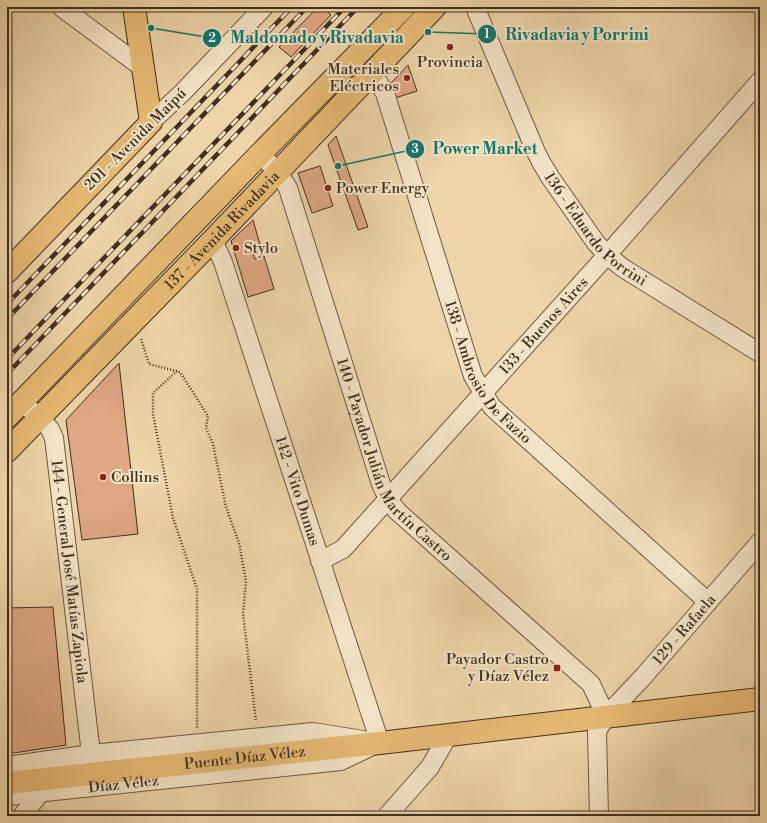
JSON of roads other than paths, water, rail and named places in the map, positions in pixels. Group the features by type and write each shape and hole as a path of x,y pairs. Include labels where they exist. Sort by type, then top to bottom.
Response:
{"main road":[{"path":"134,7 151,122"},
{"name":"137 - Avenida Rivadavia","path":"7,417 404,7"},
{"name":"137 - Avenida Rivadavia","path":"7,451 135,318 213,240 434,7"},
{"name":"201 - Avenida Maipú","path":"7,272 151,122"},
{"name":"Puente Díaz Vélez","path":"7,783 380,743 760,699"}],"street":[{"path":"61,7 143,68"},
{"name":"201 - Avenida Maipú","path":"151,122 183,92 264,7"},
{"name":"136 - Eduardo Porrini","path":"475,7 536,152 550,177 596,243 607,255 623,268 760,353"},
{"name":"138 - Ambrosio De Fazio","path":"372,74 385,93 473,376 483,394 492,406 708,602"},
{"name":"133 - Buenos Aires","path":"320,561 343,549 607,255 760,81"},
{"name":"140 - Payador Julián Martín Castro","path":"260,154 278,172 288,188 381,484 388,499 397,511 590,684 606,716"},
{"name":"142 - Vito Dumas","path":"213,240 223,262 380,743"},
{"name":"144 - General José Matías Zapiola","path":"22,402 50,429 54,438 91,754"},
{"name":"129 - Rafaela","path":"599,816 597,731 606,716 643,677 760,542"},
{"path":"7,766 91,754 314,732 380,743"},
{"path":"387,816 430,767 448,734"},
{"name":"Díaz Vélez","path":"7,796 341,761 380,743"},
{"path":"22,816 41,792"}],"railway":[{"path":"7,304 292,7"},
{"path":"7,319 307,7"},
{"path":"7,359 345,7"},
{"path":"7,374 358,7"}],"place":[{"name":"Maldonado y Rivadavia","path":"151,28"},
{"name":"Rivadavia y Porrini","path":"428,32"},
{"name":"Provincia","path":"450,47"},
{"name":"Materiales Eléctricos","path":"407,78"},
{"name":"Power Market","path":"338,166"},
{"name":"Power Energy","path":"328,188"},
{"name":"Stylo","path":"236,248"},
{"name":"Collins","path":"103,477"},
{"name":"Payador Castro y Díaz Vélez","path":"557,668"}]}
